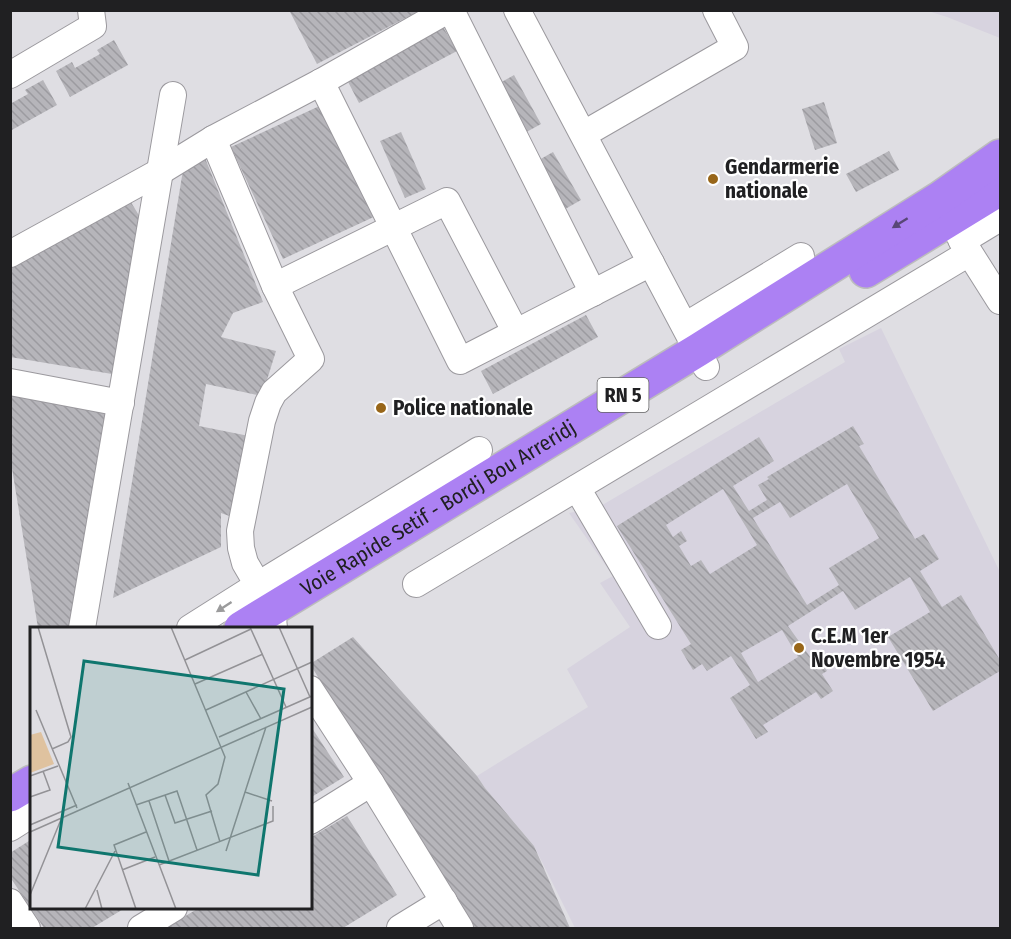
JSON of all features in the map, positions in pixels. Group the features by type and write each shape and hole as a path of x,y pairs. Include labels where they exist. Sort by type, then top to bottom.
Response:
{"highway":[{"name":"Voie Rapide Setif - Bordj Bou Arreridj","path":"956,228 1000,156"},
{"name":"Voie Rapide Setif - Bordj Bou Arreridj","path":"243,627 271,613 696,348 956,228 1000,189"},
{"path":"10,770 30,759"},
{"path":"10,795 30,783"}],"street":[{"path":"10,75 93,26 91,10"},
{"path":"10,254 213,139 450,10 593,293"},
{"path":"525,13 584,134 696,348 801,256"},
{"path":"584,134 735,47 722,14"},
{"path":"321,82 460,361 651,263"},
{"path":"82,627 173,95"},
{"path":"213,139 275,286 311,359 274,392 268,403 262,421 240,531 245,562 271,613"},
{"path":"275,286 447,201 515,331"},
{"path":"416,584 577,488 956,228 1000,218"},
{"path":"956,228 1000,301"},
{"path":"10,382 121,403"},
{"path":"195,627 271,613 479,450"},
{"path":"577,488 658,626"},
{"path":"312,692 460,928"},
{"path":"312,820 371,783"},
{"path":"10,828 30,815"},
{"path":"400,928 444,901"},
{"path":"10,902 27,928"},
{"path":"141,928 172,909"}],"shaded area":[{"path":"928,11 1000,11 1000,38 947,17"},
{"name":"C.E.M 1er Novembre 1954","path":"881,328 1000,572 1000,928 575,928 534,846 477,776 588,707 567,669 630,627 600,583 613,576 569,513 599,507 845,362 839,349"}],"building":[{"path":"289,10 421,10 317,64"},
{"path":"442,25 457,51 359,103 345,76"},
{"path":"114,40 128,65 70,97 56,71 72,62 75,68 100,54 97,50"},
{"path":"514,75 541,124 521,135 493,87"},
{"path":"43,80 57,105 10,131 10,104 28,94 25,90"},
{"path":"824,102 837,143 815,150 802,109"},
{"path":"326,103 378,215 283,259 231,147"},
{"path":"401,132 426,189 405,198 380,141"},
{"path":"889,151 899,170 856,192 846,174"},
{"path":"553,152 581,200 560,212 532,164"},
{"path":"205,158 263,302 233,313 221,337 276,351 262,396 206,384 199,426 249,436 232,517 221,513 221,547 113,598 183,170"},
{"path":"129,199 143,222 112,374 10,357 10,265"},
{"path":"586,315 598,337 493,394 481,371"},
{"path":"10,395 108,412 69,627 38,627 10,456"},
{"path":"853,426 864,444 859,446 915,539 924,534 939,559 920,571 942,607 961,595 1000,660 1000,671 933,711 888,637 930,612 910,577 855,610 843,591 788,626 816,665 821,662 827,671 822,674 833,691 821,699 816,692 763,725 768,732 756,739 730,698 750,685 731,656 707,671 702,664 693,670 681,650 691,644 617,526 759,437 774,461 733,486 749,511 767,500 758,485 769,479 767,477","holes":["847,484 879,538 829,568 839,585 807,605 753,518 780,502 790,518","723,489 757,545 710,574 701,560 691,566 679,546 687,541 681,531 673,537 666,525","782,630 798,657 758,682 741,653"]},
{"path":"353,637 477,776 534,846 570,928 472,928 312,667 312,663"},
{"path":"312,728 344,777 312,797"},
{"path":"347,816 397,895 343,928 165,928 197,909 312,909 312,837"},
{"path":"30,840 30,907 10,877 10,853"},
{"path":"31,909 123,909 92,928 44,928"}],"place":[{"name":"Gendarmerie nationale","path":"713,179"},
{"name":"Police nationale","path":"381,408"},
{"name":"C.E.M 1er Novembre 1954","path":"799,648"}]}
